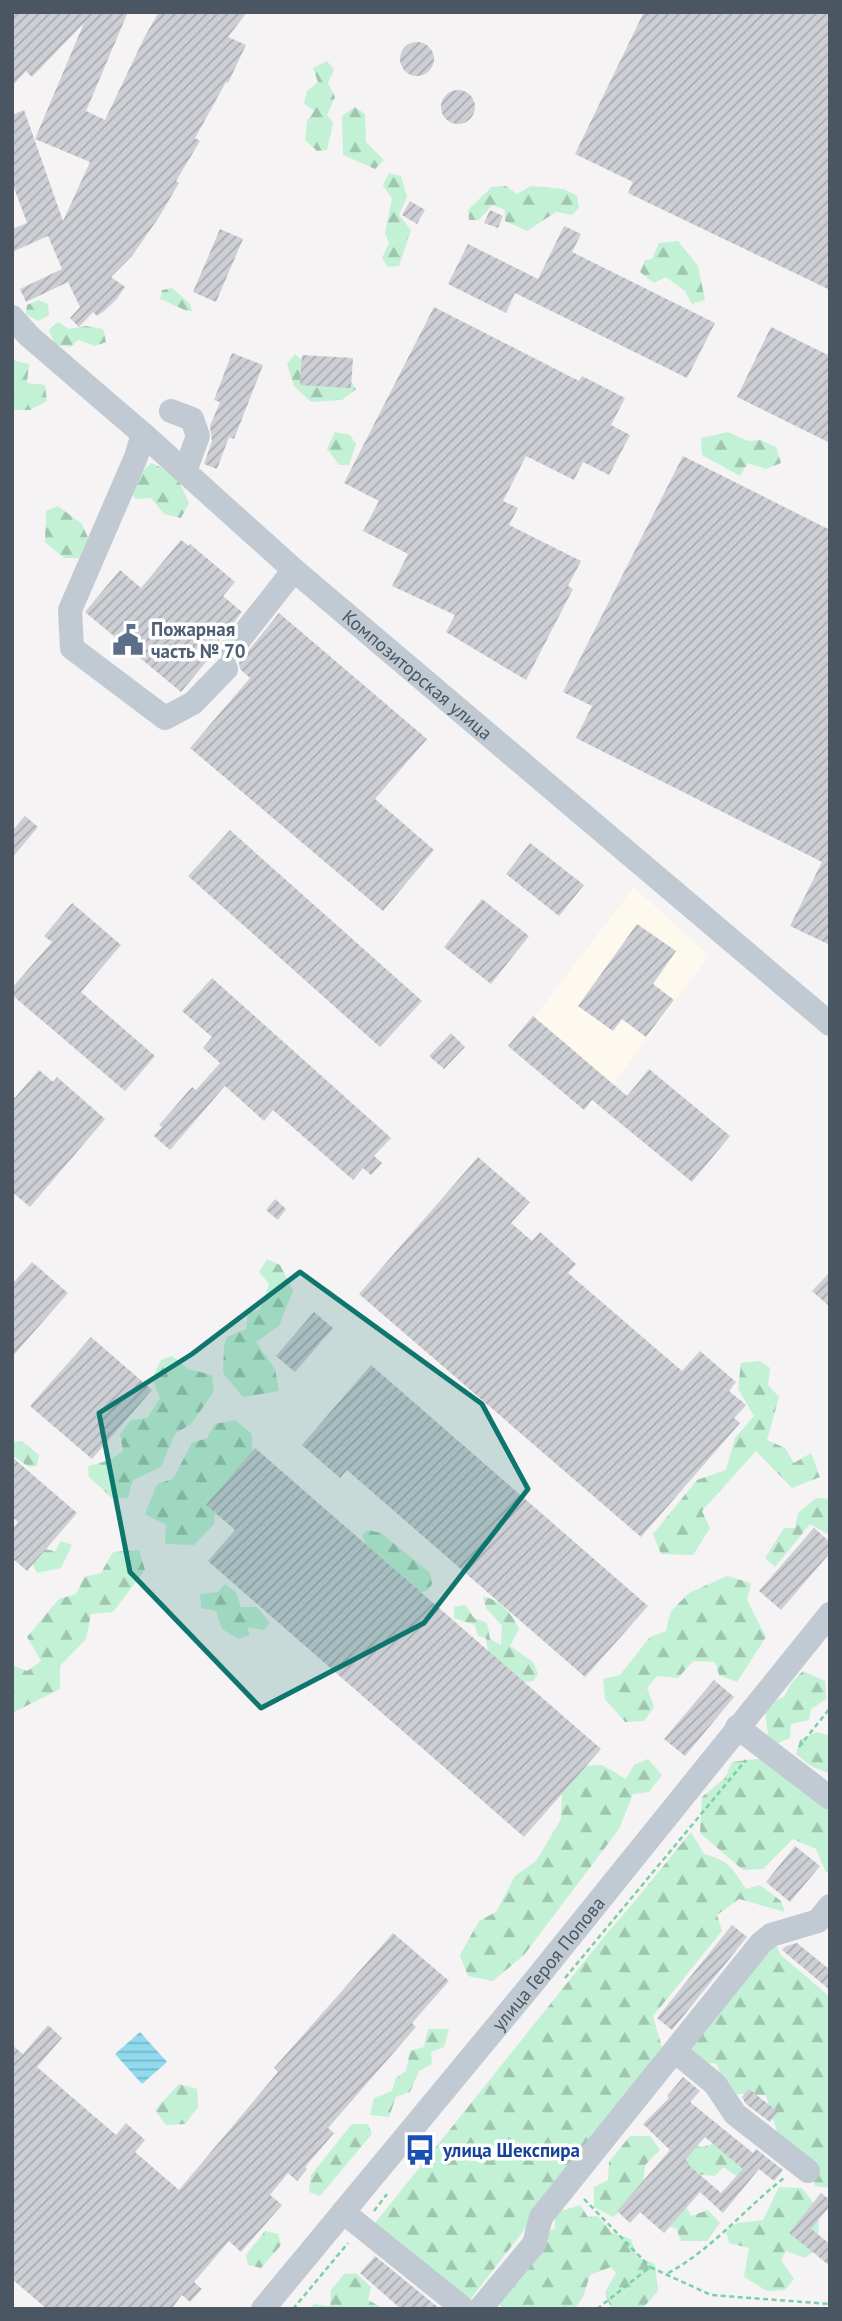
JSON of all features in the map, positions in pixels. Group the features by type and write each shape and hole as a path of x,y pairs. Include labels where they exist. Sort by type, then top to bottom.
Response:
{"street":[{"name":"Композиторская улица","path":"12,317 29,336 294,570 830,1024"},
{"path":"171,411 192,419 198,436 185,471"},
{"path":"143,434 136,457 70,610 72,648 165,718 193,703 294,570"},
{"name":"улица Героя Попова","path":"263,2309 352,2220 531,1984 830,1614"},
{"path":"737,1727 830,1798"},
{"path":"480,2309 534,2244 541,2217 761,1943 771,1935 818,1921 830,1906"},
{"path":"676,2052 715,2084 735,2114 804,2168"},
{"path":"352,2220 464,2309"}],"path":[{"path":"786,1763 830,1708"},
{"path":"666,2274 688,2263 767,2191 804,2168"},
{"path":"570,2181 650,2267 711,2295 830,2304"},
{"path":"293,2309 352,2220"},
{"path":"597,2309 650,2267"}],"highlighted area":[{"path":"300,1272 482,1404 528,1489 424,1623 261,1708 130,1572 99,1413 192,1354"}],"shaded area":[{"path":"634,887 709,956 595,1108 516,1041"}],"green space":[{"path":"327,61 334,70 328,83 335,97 327,115 333,123 327,150 317,151 305,140 307,121 314,111 304,103 307,91 318,82 313,68"},
{"path":"355,107 365,114 366,142 384,160 375,169 343,155 342,116"},
{"path":"389,173 401,176 407,197 399,215 411,230 399,266 388,267 382,258 389,243 385,233 392,199 383,185"},
{"path":"506,186 517,194 531,186 564,189 577,196 579,208 572,215 556,212 527,231 505,221 505,210 492,205 479,220 469,220 468,210 492,187"},
{"path":"678,241 698,266 705,300 692,304 685,291 666,277 654,283 640,272 645,260 652,259 659,243"},
{"path":"172,288 190,304 192,311 160,299 162,290"},
{"path":"38,300 48,304 49,315 38,321 26,314 27,305"},
{"path":"58,322 69,329 86,326 103,329 106,342 95,346 78,340 71,347 55,345 49,330"},
{"path":"295,354 313,370 347,375 356,389 342,400 311,402 294,386 287,364"},
{"path":"12,360 29,364 27,383 45,385 47,401 30,410 12,410"},
{"path":"335,432 350,435 356,444 349,465 339,465 327,449"},
{"path":"728,432 748,441 761,440 776,447 781,463 766,469 748,463 740,476 702,455 701,438"},
{"path":"151,463 176,474 189,503 181,518 164,514 151,498 135,499 129,485"},
{"path":"58,506 82,524 88,538 79,558 64,558 45,542 46,511"},
{"path":"267,1259 280,1265 293,1291 279,1326 256,1342 275,1369 279,1391 243,1397 223,1373 224,1346 227,1337 246,1329 248,1312 260,1310 269,1284 259,1272"},
{"path":"172,1356 188,1369 212,1375 214,1391 192,1423 175,1434 161,1467 133,1480 128,1498 112,1498 89,1477 88,1466 110,1460 123,1451 120,1434 131,1420 147,1418 160,1398 152,1379 161,1360"},
{"path":"760,1361 770,1368 768,1385 779,1397 767,1440 785,1448 794,1463 811,1453 820,1477 792,1488 756,1451 702,1511 710,1528 693,1555 661,1554 653,1534 697,1480 726,1470 735,1438 754,1416 738,1389 741,1363"},
{"path":"235,1420 252,1434 252,1471 217,1499 214,1524 194,1545 165,1544 166,1525 145,1514 157,1484 173,1479 192,1443 207,1438 215,1424"},
{"path":"22,1441 39,1455 37,1466 29,1467 12,1455 12,1442"},
{"path":"816,1498 830,1499 830,1535 810,1524 775,1567 765,1558 784,1528 795,1528 798,1513"},
{"path":"368,1530 381,1533 430,1573 432,1584 427,1591 415,1593 369,1552 362,1535"},
{"path":"61,1541 72,1545 61,1568 37,1573 30,1558 44,1549 55,1551"},
{"path":"139,1550 145,1570 113,1612 91,1614 86,1639 60,1666 60,1689 12,1713 12,1665 27,1671 41,1661 27,1637 59,1599 76,1594 84,1577 101,1573 113,1552"},
{"path":"727,1576 751,1583 747,1600 766,1637 737,1682 719,1675 715,1662 693,1661 678,1678 657,1676 647,1688 654,1707 644,1721 625,1722 605,1699 603,1679 620,1675 650,1637 666,1631 671,1611 689,1593"},
{"path":"225,1584 236,1592 241,1607 257,1607 270,1623 264,1630 247,1627 250,1635 238,1639 222,1629 216,1611 201,1608 200,1594 218,1592"},
{"path":"483,1597 500,1604 519,1629 510,1646 533,1662 538,1674 533,1681 517,1683 489,1657 486,1638 478,1636 475,1625 454,1618 454,1607 465,1605 474,1618 487,1623 490,1639 501,1645 502,1626 486,1608"},
{"path":"803,1671 825,1681 826,1699 811,1709 809,1720 791,1724 790,1738 778,1743 768,1736 765,1710 772,1702 784,1697 792,1682"},
{"path":"817,1732 827,1735 830,1732 830,1774 811,1766 796,1754 800,1740"},
{"path":"766,1758 830,1814 830,1872 826,1872 816,1849 793,1839 763,1869 743,1870 700,1833 702,1797 725,1778 732,1762"},
{"path":"648,1759 662,1775 649,1792 633,1794 619,1829 524,1955 493,1981 468,1976 460,1955 479,1921 496,1912 515,1876 536,1861 561,1819 562,1787 579,1766 602,1765 626,1779 634,1765"},
{"path":"691,1832 704,1854 720,1859 730,1866 746,1889 760,1885 781,1901 785,1912 739,1899 717,1915 722,1931 653,2016 663,2051 469,2301 375,2223"},
{"path":"774,1941 781,1955 830,1997 830,2188 815,2186 810,2158 779,2138 766,2095 737,2094 724,2087 717,2064 694,2061 685,2034"},
{"path":"428,2029 449,2029 444,2047 431,2052 432,2064 419,2071 410,2092 396,2097 389,2117 370,2115 374,2098 392,2091 396,2078 406,2071 410,2051 424,2047"},
{"path":"179,2084 197,2089 198,2107 185,2124 166,2125 155,2110"},
{"path":"352,2124 368,2124 372,2134 320,2196 309,2192 311,2175"},
{"path":"630,2136 650,2136 660,2150 645,2165 642,2195 613,2217 594,2207 594,2187 608,2180 609,2162"},
{"path":"718,2141 733,2144 747,2176 738,2177 723,2167 715,2176 693,2174 684,2203 691,2216 708,2210 720,2223 707,2241 681,2241 676,2228 661,2225 682,2145 704,2147"},
{"path":"779,2187 802,2188 819,2210 818,2248 805,2258 786,2251 781,2260 794,2279 785,2290 767,2291 744,2277 749,2248 729,2243 726,2230 737,2223 763,2220"},
{"path":"580,2205 588,2217 598,2216 612,2233 631,2239 637,2257 655,2264 658,2291 642,2309 611,2309 605,2292 616,2273 611,2267 590,2275 583,2297 575,2309 502,2309 492,2284 540,2238 555,2228 555,2213"},
{"path":"265,2231 278,2234 281,2245 261,2268 248,2265 246,2255"},
{"path":"356,2273 371,2287 368,2300 384,2309 310,2309 314,2304 330,2306 331,2290 344,2274"}],"water":[{"path":"140,2032 167,2062 142,2084 115,2054"}],"building":[{"path":"12,12 128,12 86,111 105,120 159,12 247,12 228,37 246,45 228,83 226,82 195,138 200,141 176,181 179,183 132,256 111,277 125,287 103,312 97,316 93,312 79,327 70,318 80,307 68,282 26,302 20,289 62,269 48,236 12,252 12,229 27,223 12,182 12,115 24,110 63,221 90,162 35,139 84,23 32,77 26,71 12,86"},
{"path":"644,12 830,12 830,290 628,193 633,182 575,154"},
{"path":"417,42 429,47 434,59 429,71 417,76 405,71 400,59 405,47"},
{"path":"458,90 470,95 475,107 470,119 458,124 446,119 441,107 446,95"},
{"path":"410,201 425,210 417,224 402,215"},
{"path":"490,210 503,216 498,228 484,223"},
{"path":"564,226 581,234 572,252 715,323 687,378 515,293 506,313 448,284 468,244 538,279"},
{"path":"220,229 243,239 216,302 193,292"},
{"path":"434,307 579,381 582,376 625,398 611,425 630,435 609,475 583,462 574,480 526,456 503,501 518,508 509,525 581,561 568,586 573,589 526,680 446,632 455,615 392,586 408,554 363,531 379,501 344,483"},
{"path":"771,327 830,356 830,443 737,397"},
{"path":"232,353 263,365 234,439 229,437 217,469 204,464 212,441 210,426 220,402 214,400"},
{"path":"302,355 353,358 351,388 300,385"},
{"path":"683,456 830,530 830,945 790,926 822,862 576,738 592,706 563,692"},
{"path":"181,540 189,546 190,544 235,582 223,596 242,612 219,641 216,650 181,692 85,612 120,570 141,588"},
{"path":"279,613 427,739 375,799 434,850 383,911 190,748 250,678 240,669 239,662"},
{"path":"25,816 38,827 12,858 12,831"},
{"path":"230,830 422,1001 380,1047 188,876"},
{"path":"530,843 584,885 559,916 506,874"},
{"path":"482,899 529,936 491,984 444,947"},
{"path":"72,903 121,945 81,992 155,1056 125,1091 12,995 12,988 52,942 44,936"},
{"path":"637,924 676,951 653,984 674,1000 646,1037 622,1019 613,1031 578,1006"},
{"path":"212,978 391,1138 374,1156 382,1163 371,1175 363,1168 353,1180 273,1110 264,1121 225,1086 170,1150 154,1136 162,1127 159,1125 192,1087 196,1090 220,1063 203,1048 212,1037 182,1011"},
{"path":"533,1016 627,1096 649,1069 730,1136 692,1182 592,1100 584,1110 508,1046"},
{"path":"451,1033 465,1047 444,1069 429,1056"},
{"path":"39,1070 53,1082 57,1077 105,1119 30,1207 12,1192 12,1101"},
{"path":"478,1157 530,1202 511,1223 532,1241 540,1232 576,1264 568,1273 682,1371 700,1351 736,1382 729,1391 746,1405 734,1418 740,1423 641,1537 359,1294"},
{"path":"275,1199 286,1209 278,1220 266,1210"},
{"path":"32,1262 68,1293 12,1357 12,1284"},
{"path":"830,1272 830,1307 812,1291"},
{"path":"314,1312 333,1328 295,1372 276,1356"},
{"path":"91,1337 152,1390 92,1459 30,1406"},
{"path":"371,1365 648,1606 585,1677 347,1470 340,1478 302,1445"},
{"path":"255,1448 601,1749 524,1837 208,1561 235,1530 206,1505"},
{"path":"12,1457 77,1513 27,1571 12,1558 12,1529 18,1522 12,1517"},
{"path":"814,1528 830,1542 830,1553 781,1610 759,1591"},
{"path":"714,1680 734,1697 685,1756 664,1739"},
{"path":"795,1846 820,1866 790,1902 766,1882"},
{"path":"732,1925 747,1937 672,2030 657,2018"},
{"path":"393,1933 449,1981 412,2023 416,2027 328,2128 334,2133 305,2167 307,2169 297,2181 288,2173 270,2195 282,2205 241,2252 229,2241 194,2282 202,2289 190,2302 182,2295 171,2309 47,2309 12,2279 12,2045 23,2054 48,2025 62,2038 37,2067 116,2135 126,2123 145,2140 135,2152 179,2190 278,2072 274,2068"},
{"path":"797,1943 830,1970 830,1990 782,1950"},
{"path":"683,2077 700,2091 690,2102 753,2153 756,2149 783,2170 774,2181 759,2169 723,2213 700,2192 664,2233 640,2212 630,2223 617,2211 670,2150 643,2124 669,2098 667,2096","holes":["705,2137 743,2169 721,2193 684,2161"]},
{"path":"749,2089 778,2112 770,2122 746,2104 742,2097"},
{"path":"821,2193 830,2200 830,2206 811,2229 830,2244 830,2266 789,2233"},
{"path":"375,2256 440,2309 401,2309 360,2273"}],"place":[{"name":"Пожарная часть № 70","path":"128,640"},
{"name":"улица Шекспира","path":"420,2150"}]}
